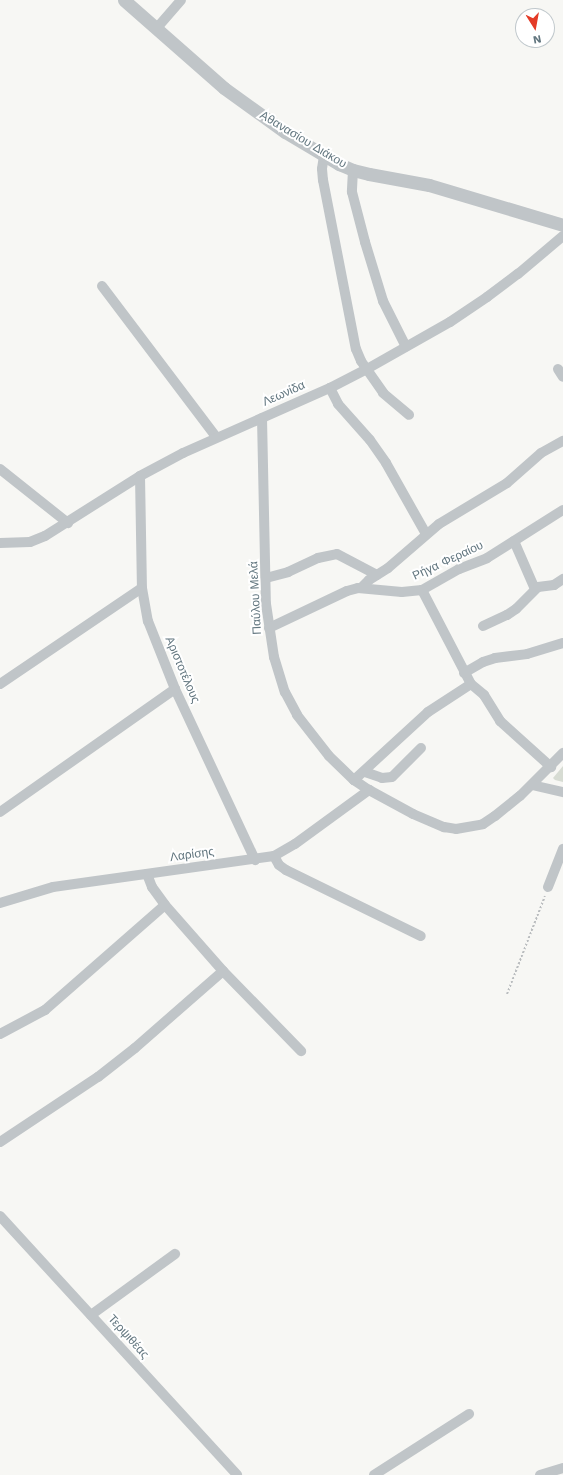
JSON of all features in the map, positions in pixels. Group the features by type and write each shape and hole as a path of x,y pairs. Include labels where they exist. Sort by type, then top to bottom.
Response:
{"street":[{"name":"Αθανασίου Διάκου","path":"124,0 224,88 286,132 324,156 353,170 429,185 563,225"},
{"path":"156,28 181,0"},
{"path":"324,156 322,169 323,180 356,349 383,393 408,415"},
{"path":"353,170 352,192 365,242 383,301 406,347"},
{"name":"Λεωνίδα","path":"0,542 30,542 45,536 68,523 140,476 182,453 330,388 367,369 450,322 487,297 518,274 563,236"},
{"path":"102,286 216,437"},
{"path":"330,388 338,404 370,440 386,463 426,534"},
{"name":"Παύλου Μελά","path":"262,418 266,578 269,628 274,657 285,692 297,715 329,756 354,780 369,790 413,814 444,827 456,829 482,824 508,807 551,767 563,753"},
{"path":"361,588 391,565 439,524 513,478 541,453 563,441"},
{"path":"0,469 68,523"},
{"name":"Αριστοτέλους","path":"140,476 142,588 152,634 175,689 255,860"},
{"name":"Ρήγα Φεραίου","path":"269,628 325,600 347,591 361,588 402,592 422,590 459,570 487,558 563,510"},
{"path":"514,540 535,589"},
{"path":"266,578 288,572 318,558 337,554 377,575"},
{"path":"483,626 507,615 535,589 542,586 554,585 563,580"},
{"path":"0,684 142,588"},
{"path":"422,590 471,684 484,695 500,721 551,767"},
{"path":"464,673 483,662 495,658 527,654 563,643"},
{"path":"354,780 365,772 428,712 471,684"},
{"path":"0,812 175,689"},
{"path":"365,772 382,778 392,777 421,748"},
{"path":"532,785 563,792"},
{"name":"Λαρίσης","path":"0,903 53,887 255,860 274,856 295,844 369,790"},
{"path":"548,887 563,848"},
{"path":"274,856 279,865 286,870 421,936"},
{"path":"147,874 152,888 165,905 223,971 301,1051"},
{"path":"0,1034 45,1010 165,905"},
{"path":"0,1142 98,1077 135,1048 223,971"},
{"name":"Τερψιθέας","path":"0,1216 237,1475"},
{"path":"91,1315 176,1254"},
{"path":"374,1475 469,1414"},
{"path":"540,1475 563,1468"}],"path":[{"path":"507,994 548,887"}],"shaded area":[{"path":"563,766 563,782 555,780 553,778"}]}
